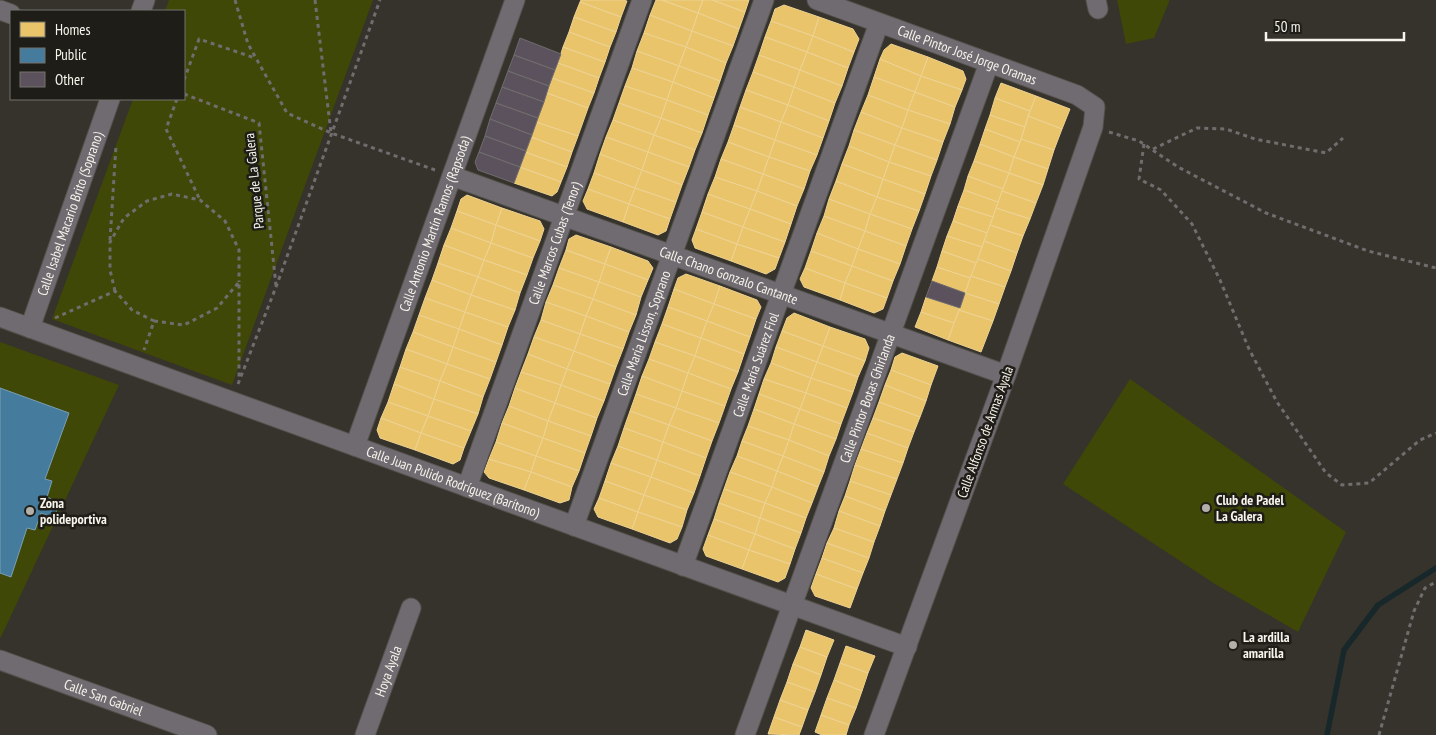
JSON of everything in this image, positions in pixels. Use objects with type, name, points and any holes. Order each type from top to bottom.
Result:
[{"type":"street","name":"Calle Antonio Martín Ramos (Rapsoda)","points":[[355,446],[515,0]]},
{"type":"street","name":"Calle Marcos Cubas (Tenor)","points":[[467,487],[642,0]]},
{"type":"street","name":"Calle María Lisson, Soprano","points":[[574,526],[764,0]]},
{"type":"street","name":"Calle Pintor José Jorge Oramas","points":[[817,0],[1076,95],[1095,107],[1094,128]]},
{"type":"street","name":"Calle María Suárez Fiol","points":[[683,566],[879,23]]},
{"type":"street","name":"Calle Pintor Botas Ghirlanda","points":[[745,735],[989,63]]},
{"type":"street","name":"Calle Isabel Macario Brito (Soprano)","points":[[30,328],[110,100]]},
{"type":"street","name":"Calle Alfonso de Armas Ayala","points":[[874,735],[1094,128]]},
{"type":"street","name":"Calle Chano Gonzalo Cantante","points":[[452,176],[1006,375]]},
{"type":"street","name":"Calle Juan Pulido Rodríguez (Barítono)","points":[[0,317],[907,647]]},
{"type":"street","name":"Hoya Ayala","points":[[364,735],[411,608]]},
{"type":"street","name":"Calle San Gabriel","points":[[0,660],[206,735]]},
{"type":"path","points":[[236,0],[248,44],[287,112],[332,133],[452,176]]},
{"type":"path","name":"Parque de La Galera","points":[[315,0],[332,133]]},
{"type":"path","name":"Parque de La Galera","points":[[234,402],[239,380],[276,287],[380,0]]},
{"type":"path","points":[[185,77],[199,39],[256,58]]},
{"type":"path","name":"Parque de La Galera","points":[[185,94],[259,123],[276,287]]},
{"type":"path","name":"Parque de La Galera","points":[[177,100],[166,129],[200,200],[225,221],[239,250],[239,380]]},
{"type":"path","points":[[1094,128],[1139,141],[1178,167],[1266,213],[1368,251],[1436,268]]},
{"type":"path","points":[[1152,150],[1197,128],[1226,130],[1255,139],[1326,153],[1342,138]]},
{"type":"path","points":[[1144,144],[1139,179],[1161,190],[1192,224],[1220,280],[1249,349],[1273,395],[1326,473],[1342,485],[1369,483],[1420,440],[1436,434]]},
{"type":"path","points":[[116,146],[110,270],[115,291],[132,310],[154,321],[184,325],[217,308],[239,282]]},
{"type":"path","name":"Parque de La Galera","points":[[110,242],[124,218],[148,201],[172,194],[200,200]]},
{"type":"path","points":[[52,319],[115,291]]},
{"type":"path","points":[[144,352],[154,321]]},
{"type":"path","points":[[1379,735],[1414,612],[1425,588],[1436,582]]},
{"type":"green space","points":[[169,0],[373,0],[232,385],[52,319],[133,100],[185,100],[185,10],[165,10]]},
{"type":"green space","points":[[1117,0],[1169,0],[1154,38],[1126,44]]},
{"type":"green space","name":"Zona polideportiva","points":[[0,342],[119,385],[1,637],[0,637]]},
{"type":"green space","name":"Club de Padel La Galera","points":[[1130,379],[1346,532],[1298,632],[1215,584],[1063,484]]},
{"type":"building: Homes","points":[[581,0],[627,1],[621,17],[580,2]]},
{"type":"building: Homes","points":[[656,0],[662,0],[698,13],[692,31],[650,15]]},
{"type":"building: Homes","points":[[662,0],[703,0],[698,13]]},
{"type":"building: Homes","points":[[703,0],[712,0],[745,12],[739,29],[698,13]]},
{"type":"building: Homes","points":[[712,0],[749,0],[745,12]]},
{"type":"building: Homes","points":[[580,2],[621,17],[616,32],[574,17]]},
{"type":"building: Homes","points":[[784,5],[819,17],[813,36],[771,21],[775,9]]},
{"type":"building: Homes","points":[[698,13],[739,29],[733,46],[692,31]]},
{"type":"building: Homes","points":[[650,15],[692,31],[686,47],[644,33]]},
{"type":"building: Homes","points":[[574,17],[616,32],[610,47],[569,32]]},
{"type":"building: Homes","points":[[819,17],[853,29],[859,39],[854,52],[813,36]]},
{"type":"building: Homes","points":[[771,21],[813,36],[807,52],[765,37]]},
{"type":"building: Homes","points":[[692,31],[733,46],[726,63],[686,47]]},
{"type":"building: Homes","points":[[569,32],[610,47],[605,62],[563,47]]},
{"type":"building: Homes","points":[[644,33],[686,47],[679,66],[637,51]]},
{"type":"building: Homes","points":[[813,36],[854,52],[848,68],[807,52]]},
{"type":"building: Homes","points":[[765,37],[807,52],[800,70],[759,55]]},
{"type":"building: Homes","points":[[891,44],[928,57],[921,76],[880,59],[884,50]]},
{"type":"building: Homes","points":[[563,47],[605,62],[599,78],[558,63]]},
{"type":"building: Homes","points":[[686,47],[726,63],[720,81],[679,66]]},
{"type":"building: Homes","points":[[637,51],[679,66],[673,82],[632,68]]},
{"type":"building: Homes","points":[[807,52],[848,68],[842,86],[800,70]]},
{"type":"building: Homes","points":[[759,55],[800,70],[794,87],[753,72]]},
{"type":"building: Homes","points":[[928,57],[963,71],[966,79],[962,90],[921,76]]},
{"type":"building: Homes","points":[[880,59],[921,76],[915,92],[874,77]]},
{"type":"building: Homes","points":[[558,63],[599,78],[594,93],[552,78]]},
{"type":"building: Homes","points":[[679,66],[720,81],[714,98],[673,82]]},
{"type":"building: Homes","points":[[632,68],[673,82],[667,100],[625,86]]},
{"type":"building: Homes","points":[[800,70],[842,86],[835,103],[794,87]]},
{"type":"building: Homes","points":[[753,72],[794,87],[788,105],[746,90]]},
{"type":"building: Homes","points":[[921,76],[962,90],[955,107],[915,92]]},
{"type":"building: Homes","points":[[874,77],[915,92],[908,110],[868,95]]},
{"type":"building: Homes","points":[[552,78],[594,93],[588,108],[547,93]]},
{"type":"building: Homes","points":[[673,82],[714,98],[708,115],[667,100]]},
{"type":"building: Homes","points":[[1001,83],[1036,96],[1030,111],[995,98]]},
{"type":"building: Homes","points":[[625,86],[667,100],[661,118],[619,103]]},
{"type":"building: Homes","points":[[794,87],[835,103],[829,121],[788,105]]},
{"type":"building: Homes","points":[[746,90],[788,105],[781,122],[740,107]]},
{"type":"building: Homes","points":[[915,92],[955,107],[950,124],[908,110]]},
{"type":"building: Homes","points":[[547,93],[588,108],[578,136],[536,122]]},
{"type":"building: Homes","points":[[868,95],[908,110],[902,128],[861,112]]},
{"type":"building: Homes","points":[[1036,96],[1070,109],[1062,129],[1028,116]]},
{"type":"building: Homes","points":[[995,98],[1030,111],[1025,127],[990,115]]},
{"type":"building: Homes","points":[[667,100],[708,115],[702,133],[661,118]]},
{"type":"building: Homes","points":[[619,103],[661,118],[654,135],[613,120]]},
{"type":"building: Homes","points":[[788,105],[829,121],[823,138],[781,122]]},
{"type":"building: Homes","points":[[740,107],[781,122],[775,140],[734,125]]},
{"type":"building: Homes","points":[[908,110],[950,124],[943,142],[902,128]]},
{"type":"building: Homes","points":[[861,112],[902,128],[895,145],[854,130]]},
{"type":"building: Homes","points":[[990,115],[1025,127],[1020,142],[985,129]]},
{"type":"building: Homes","points":[[1028,116],[1062,129],[1054,150],[1021,139]]},
{"type":"building: Homes","points":[[661,118],[702,133],[695,150],[654,135]]},
{"type":"building: Homes","points":[[613,120],[654,135],[648,152],[606,137]]},
{"type":"building: Homes","points":[[536,122],[578,136],[572,152],[531,137]]},
{"type":"building: Homes","points":[[781,122],[823,138],[817,155],[775,140]]},
{"type":"building: Homes","points":[[734,125],[775,140],[769,157],[728,142]]},
{"type":"building: Homes","points":[[902,128],[943,142],[937,160],[895,145]]},
{"type":"building: Homes","points":[[985,129],[1020,142],[1014,157],[980,144]]},
{"type":"building: Homes","points":[[854,130],[895,145],[889,162],[849,146]]},
{"type":"building: Homes","points":[[654,135],[695,150],[689,167],[648,152]]},
{"type":"building: Homes","points":[[531,137],[572,152],[567,167],[525,152]]},
{"type":"building: Homes","points":[[606,137],[648,152],[642,170],[600,154]]},
{"type":"building: Homes","points":[[1021,139],[1054,150],[1048,169],[1014,157]]},
{"type":"building: Homes","points":[[775,140],[817,155],[810,171],[769,157]]},
{"type":"building: Homes","points":[[728,142],[769,157],[763,174],[721,159]]},
{"type":"building: Homes","points":[[980,144],[1014,157],[1009,173],[974,161]]},
{"type":"building: Homes","points":[[895,145],[937,160],[931,176],[889,162]]},
{"type":"building: Homes","points":[[849,146],[889,162],[883,179],[842,164]]},
{"type":"building: Homes","points":[[525,152],[567,167],[561,182],[520,167]]},
{"type":"building: Homes","points":[[648,152],[689,167],[682,185],[642,170]]},
{"type":"building: Homes","points":[[600,154],[642,170],[635,188],[594,173]]},
{"type":"building: Homes","points":[[769,157],[810,171],[804,189],[763,174]]},
{"type":"building: Homes","points":[[1014,157],[1048,169],[1043,185],[1009,173]]},
{"type":"building: Homes","points":[[721,159],[763,174],[757,191],[715,177]]},
{"type":"building: Homes","points":[[974,161],[1009,173],[1003,189],[968,176]]},
{"type":"building: Homes","points":[[889,162],[931,176],[925,194],[883,179]]},
{"type":"building: Homes","points":[[842,164],[883,179],[877,197],[836,181]]},
{"type":"building: Homes","points":[[520,167],[561,182],[557,192],[552,196],[514,183]]},
{"type":"building: Homes","points":[[642,170],[682,185],[676,202],[635,188]]},
{"type":"building: Homes","points":[[594,173],[635,188],[629,204],[588,189]]},
{"type":"building: Homes","points":[[1009,173],[1043,185],[1036,203],[1002,191]]},
{"type":"building: Homes","points":[[763,174],[804,189],[797,206],[757,191]]},
{"type":"building: Homes","points":[[968,176],[1003,189],[998,202],[964,190]]},
{"type":"building: Homes","points":[[715,177],[757,191],[750,209],[708,194]]},
{"type":"building: Homes","points":[[883,179],[925,194],[919,211],[877,197]]},
{"type":"building: Homes","points":[[836,181],[877,197],[870,214],[829,199]]},
{"type":"building: Homes","points":[[635,188],[676,202],[670,219],[629,204]]},
{"type":"building: Homes","points":[[588,189],[629,204],[623,222],[587,209],[583,201]]},
{"type":"building: Homes","points":[[964,190],[998,202],[993,217],[958,206]]},
{"type":"building: Homes","points":[[757,191],[797,206],[791,224],[750,209]]},
{"type":"building: Homes","points":[[1002,191],[1036,203],[1030,219],[996,208]]},
{"type":"building: Homes","points":[[708,194],[750,209],[743,227],[702,212]]},
{"type":"building: Homes","points":[[467,195],[502,208],[496,225],[457,211],[461,199]]},
{"type":"building: Homes","points":[[877,197],[919,211],[912,229],[870,214]]},
{"type":"building: Homes","points":[[829,199],[870,214],[865,231],[824,216]]},
{"type":"building: Homes","points":[[629,204],[670,219],[666,231],[658,235],[623,222]]},
{"type":"building: Homes","points":[[958,206],[993,217],[987,233],[953,221]]},
{"type":"building: Homes","points":[[502,208],[540,221],[544,229],[540,241],[496,225]]},
{"type":"building: Homes","points":[[996,208],[1030,219],[1023,236],[990,225]]},
{"type":"building: Homes","points":[[750,209],[791,224],[785,242],[743,227]]},
{"type":"building: Homes","points":[[457,211],[496,225],[491,243],[451,228]]},
{"type":"building: Homes","points":[[702,212],[743,227],[737,244],[696,229]]},
{"type":"building: Homes","points":[[870,214],[912,229],[906,246],[865,231]]},
{"type":"building: Homes","points":[[824,216],[865,231],[858,249],[817,233]]},
{"type":"building: Homes","points":[[953,221],[987,233],[982,247],[947,236]]},
{"type":"building: Homes","points":[[496,225],[540,241],[533,258],[491,243]]},
{"type":"building: Homes","points":[[990,225],[1023,236],[1017,253],[984,241]]},
{"type":"building: Homes","points":[[743,227],[785,242],[779,258],[737,244]]},
{"type":"building: Homes","points":[[451,228],[491,243],[484,260],[444,245]]},
{"type":"building: Homes","points":[[696,229],[737,244],[731,261],[695,248],[692,240]]},
{"type":"building: Homes","points":[[865,231],[906,246],[900,264],[858,249]]},
{"type":"building: Homes","points":[[817,233],[858,249],[852,266],[811,251]]},
{"type":"building: Homes","points":[[576,235],[611,247],[605,264],[566,250],[569,239]]},
{"type":"building: Homes","points":[[947,236],[982,247],[976,263],[942,251]]},
{"type":"building: Homes","points":[[984,241],[1017,253],[1011,271],[978,259]]},
{"type":"building: Homes","points":[[491,243],[533,258],[527,275],[484,260]]},
{"type":"building: Homes","points":[[737,244],[779,258],[775,269],[766,274],[731,261]]},
{"type":"building: Homes","points":[[444,245],[484,260],[478,277],[438,263]]},
{"type":"building: Homes","points":[[611,247],[648,261],[653,268],[648,280],[605,264]]},
{"type":"building: Homes","points":[[858,249],[900,264],[893,281],[852,266]]},
{"type":"building: Homes","points":[[566,250],[605,264],[599,282],[559,268]]},
{"type":"building: Homes","points":[[811,251],[852,266],[845,283],[805,268]]},
{"type":"building: Homes","points":[[942,251],[976,263],[970,278],[937,267]]},
{"type":"building: Homes","points":[[978,259],[1011,271],[1005,287],[971,276]]},
{"type":"building: Homes","points":[[484,260],[527,275],[520,293],[478,277]]},
{"type":"building: Homes","points":[[438,263],[478,277],[471,295],[432,280]]},
{"type":"building: Homes","points":[[605,264],[648,280],[641,297],[599,282]]},
{"type":"building: Homes","points":[[852,266],[893,281],[887,298],[845,283]]},
{"type":"building: Homes","points":[[937,267],[970,278],[965,293],[932,281]]},
{"type":"building: Homes","points":[[559,268],[599,282],[593,299],[553,285]]},
{"type":"building: Homes","points":[[805,268],[845,283],[840,300],[804,287],[800,279]]},
{"type":"building: Homes","points":[[686,274],[720,286],[714,304],[674,289],[678,278]]},
{"type":"building: Homes","points":[[971,276],[1005,287],[999,304],[965,293]]},
{"type":"building: Homes","points":[[478,277],[520,293],[515,310],[471,295]]},
{"type":"building: Homes","points":[[432,280],[471,295],[465,312],[425,298]]},
{"type":"building: Homes","points":[[599,282],[641,297],[636,315],[593,299]]},
{"type":"building: Homes","points":[[845,283],[887,298],[883,309],[874,313],[840,300]]},
{"type":"building: Homes","points":[[553,285],[593,299],[586,316],[546,302]]},
{"type":"building: Homes","points":[[720,286],[757,300],[761,307],[756,319],[714,304]]},
{"type":"building: Homes","points":[[674,289],[714,304],[707,321],[668,307]]},
{"type":"building: Homes","points":[[965,293],[999,304],[993,321],[959,310]]},
{"type":"building: Homes","points":[[471,295],[515,310],[508,327],[465,312]]},
{"type":"building: Homes","points":[[926,297],[960,308],[954,323],[921,312]]},
{"type":"building: Homes","points":[[425,298],[465,312],[459,329],[419,315]]},
{"type":"building: Homes","points":[[593,299],[636,315],[629,332],[586,316]]},
{"type":"building: Homes","points":[[546,302],[586,316],[580,334],[541,320]]},
{"type":"building: Homes","points":[[714,304],[756,319],[750,337],[707,321]]},
{"type":"building: Homes","points":[[668,307],[707,321],[701,338],[662,324]]},
{"type":"building: Homes","points":[[959,310],[993,321],[981,352],[948,340]]},
{"type":"building: Homes","points":[[465,312],[508,327],[502,345],[459,329]]},
{"type":"building: Homes","points":[[921,312],[954,323],[948,340],[915,327]]},
{"type":"building: Homes","points":[[794,313],[830,327],[823,346],[782,331],[787,318]]},
{"type":"building: Homes","points":[[419,315],[459,329],[453,347],[413,332]]},
{"type":"building: Homes","points":[[586,316],[629,332],[623,349],[580,334]]},
{"type":"building: Homes","points":[[541,320],[580,334],[574,351],[534,337]]},
{"type":"building: Homes","points":[[707,321],[750,337],[744,354],[701,338]]},
{"type":"building: Homes","points":[[662,324],[701,338],[695,356],[655,342]]},
{"type":"building: Homes","points":[[830,327],[865,339],[869,348],[865,361],[823,346]]},
{"type":"building: Homes","points":[[459,329],[502,345],[496,362],[453,347]]},
{"type":"building: Homes","points":[[782,331],[823,346],[817,362],[776,347]]},
{"type":"building: Homes","points":[[413,332],[453,347],[447,364],[406,349]]},
{"type":"building: Homes","points":[[580,334],[623,349],[616,367],[574,351]]},
{"type":"building: Homes","points":[[534,337],[574,351],[567,369],[528,354]]},
{"type":"building: Homes","points":[[701,338],[744,354],[738,372],[695,356]]},
{"type":"building: Homes","points":[[655,342],[695,356],[688,373],[649,359]]},
{"type":"building: Homes","points":[[823,346],[865,361],[858,377],[817,362]]},
{"type":"building: Homes","points":[[453,347],[496,362],[490,379],[447,364]]},
{"type":"building: Homes","points":[[776,347],[817,362],[811,378],[771,363]]},
{"type":"building: Homes","points":[[406,349],[447,364],[440,381],[400,367]]},
{"type":"building: Homes","points":[[574,351],[616,367],[610,384],[567,369]]},
{"type":"building: Homes","points":[[902,353],[938,366],[931,385],[891,370],[895,357]]},
{"type":"building: Homes","points":[[528,354],[567,369],[561,385],[521,372]]},
{"type":"building: Homes","points":[[695,356],[738,372],[731,389],[688,373]]},
{"type":"building: Homes","points":[[649,359],[688,373],[682,391],[642,376]]},
{"type":"building: Homes","points":[[817,362],[858,377],[853,392],[811,378]]},
{"type":"building: Homes","points":[[771,363],[811,378],[806,393],[764,379]]},
{"type":"building: Homes","points":[[447,364],[490,379],[483,397],[440,381]]},
{"type":"building: Homes","points":[[400,367],[440,381],[434,399],[394,384]]},
{"type":"building: Homes","points":[[567,369],[610,384],[604,401],[561,385]]},
{"type":"building: Homes","points":[[891,370],[931,385],[926,401],[885,385]]},
{"type":"building: Homes","points":[[521,372],[561,385],[555,403],[515,388]]},
{"type":"building: Homes","points":[[688,373],[731,389],[725,406],[682,391]]},
{"type":"building: Homes","points":[[642,376],[682,391],[676,408],[636,394]]},
{"type":"building: Homes","points":[[811,378],[853,392],[847,408],[806,393]]},
{"type":"building: Homes","points":[[764,379],[806,393],[800,409],[759,394]]},
{"type":"building: Homes","points":[[440,381],[483,397],[478,414],[434,399]]},
{"type":"building: Homes","points":[[394,384],[434,399],[428,416],[388,402]]},
{"type":"building: Homes","points":[[561,385],[604,401],[597,418],[555,403]]},
{"type":"building: Homes","points":[[885,385],[926,401],[920,417],[879,402]]},
{"type":"building: Homes","points":[[515,388],[555,403],[548,421],[509,406]]},
{"type":"building: Homes","points":[[682,391],[725,406],[719,423],[676,408]]},
{"type":"building: Homes","points":[[806,393],[847,408],[841,424],[800,409]]},
{"type":"building: Homes","points":[[636,394],[676,408],[669,425],[630,411]]},
{"type":"building: Homes","points":[[759,394],[800,409],[794,424],[754,409]]},
{"type":"building: Homes","points":[[434,399],[478,414],[471,431],[428,416]]},
{"type":"building: Homes","points":[[388,402],[428,416],[421,433],[381,418]]},
{"type":"building: Homes","points":[[879,402],[920,417],[914,432],[873,418]]},
{"type":"building: Homes","points":[[555,403],[597,418],[591,436],[548,421]]},
{"type":"building: Homes","points":[[509,406],[548,421],[543,438],[502,423]]},
{"type":"building: Homes","points":[[676,408],[719,423],[712,441],[669,425]]},
{"type":"building: Homes","points":[[754,409],[794,424],[789,440],[748,426]]},
{"type":"building: Homes","points":[[800,409],[841,424],[836,439],[794,424]]},
{"type":"building: Homes","points":[[630,411],[669,425],[663,442],[624,428]]},
{"type":"building: Homes","points":[[428,416],[471,431],[464,448],[421,433]]},
{"type":"building: Homes","points":[[381,418],[421,433],[415,450],[380,438],[377,430]]},
{"type":"building: Homes","points":[[873,418],[914,432],[908,448],[867,433]]},
{"type":"building: Homes","points":[[548,421],[591,436],[585,453],[543,438]]},
{"type":"building: Homes","points":[[502,423],[543,438],[536,456],[496,442]]},
{"type":"building: Homes","points":[[794,424],[836,439],[829,456],[789,440]]},
{"type":"building: Homes","points":[[669,425],[712,441],[706,458],[663,442]]},
{"type":"building: Homes","points":[[748,426],[789,440],[783,456],[742,441]]},
{"type":"building: Homes","points":[[624,428],[663,442],[657,460],[618,446]]},
{"type":"building: Homes","points":[[421,433],[464,448],[460,460],[453,464],[415,450]]},
{"type":"building: Homes","points":[[867,433],[908,448],[903,463],[861,449]]},
{"type":"building: Homes","points":[[543,438],[585,453],[579,471],[536,456]]},
{"type":"building: Homes","points":[[789,440],[829,456],[824,472],[783,456]]},
{"type":"building: Homes","points":[[742,441],[783,456],[777,471],[737,456]]},
{"type":"building: Homes","points":[[496,442],[536,456],[531,472],[489,459]]},
{"type":"building: Homes","points":[[663,442],[706,458],[700,476],[657,460]]},
{"type":"building: Homes","points":[[618,446],[657,460],[651,477],[611,463]]},
{"type":"building: Homes","points":[[861,449],[903,463],[897,479],[855,465]]},
{"type":"building: Homes","points":[[536,456],[579,471],[572,487],[531,472]]},
{"type":"building: Homes","points":[[737,456],[777,471],[772,487],[730,472]]},
{"type":"building: Homes","points":[[783,456],[824,472],[818,487],[777,471]]},
{"type":"building: Homes","points":[[489,459],[531,472],[524,490],[489,478],[484,472]]},
{"type":"building: Homes","points":[[657,460],[700,476],[694,493],[651,477]]},
{"type":"building: Homes","points":[[611,463],[651,477],[644,495],[605,481]]},
{"type":"building: Homes","points":[[855,465],[897,479],[891,495],[850,481]]},
{"type":"building: Homes","points":[[777,471],[818,487],[812,503],[772,487]]},
{"type":"building: Homes","points":[[531,472],[572,487],[569,500],[560,503],[524,490]]},
{"type":"building: Homes","points":[[730,472],[772,487],[765,503],[724,489]]},
{"type":"building: Homes","points":[[651,477],[694,493],[687,510],[644,495]]},
{"type":"building: Homes","points":[[605,481],[644,495],[638,512],[599,498]]},
{"type":"building: Homes","points":[[850,481],[891,495],[885,511],[845,496]]},
{"type":"building: Homes","points":[[772,487],[812,503],[806,518],[765,503]]},
{"type":"building: Homes","points":[[724,489],[765,503],[760,518],[719,503]]},
{"type":"building: Homes","points":[[644,495],[687,510],[682,527],[638,512]]},
{"type":"building: Homes","points":[[845,496],[885,511],[880,526],[839,511]]},
{"type":"building: Homes","points":[[599,498],[638,512],[632,529],[598,517],[594,509]]},
{"type":"building: Homes","points":[[719,503],[760,518],[755,534],[714,519]]},
{"type":"building: Homes","points":[[765,503],[806,518],[801,533],[760,518]]},
{"type":"building: Homes","points":[[839,511],[880,526],[874,542],[834,528]]},
{"type":"building: Homes","points":[[638,512],[682,527],[677,539],[670,543],[632,529]]},
{"type":"building: Homes","points":[[760,518],[801,533],[795,549],[755,534]]},
{"type":"building: Homes","points":[[714,519],[755,534],[749,550],[708,535]]},
{"type":"building: Homes","points":[[834,528],[874,542],[869,558],[827,543]]},
{"type":"building: Homes","points":[[755,534],[795,549],[790,564],[749,550]]},
{"type":"building: Homes","points":[[708,535],[749,550],[742,569],[706,556],[703,549]]},
{"type":"building: Homes","points":[[827,543],[869,558],[863,573],[822,558]]},
{"type":"building: Homes","points":[[749,550],[790,564],[785,578],[778,582],[742,569]]},
{"type":"building: Homes","points":[[822,558],[863,573],[857,589],[816,574]]},
{"type":"building: Homes","points":[[816,574],[857,589],[850,608],[815,596],[811,588]]},
{"type":"building: Homes","points":[[806,630],[834,640],[827,657],[800,647]]},
{"type":"building: Homes","points":[[846,646],[875,656],[868,673],[840,663]]},
{"type":"building: Homes","points":[[800,647],[827,657],[821,675],[793,664]]},
{"type":"building: Homes","points":[[840,663],[868,673],[862,691],[834,680]]},
{"type":"building: Homes","points":[[793,664],[821,675],[815,692],[787,682]]},
{"type":"building: Homes","points":[[834,680],[862,691],[856,708],[827,698]]},
{"type":"building: Homes","points":[[787,682],[815,692],[808,710],[780,700]]},
{"type":"building: Homes","points":[[827,698],[856,708],[849,725],[821,715]]},
{"type":"building: Homes","points":[[780,700],[808,710],[802,727],[774,717]]},
{"type":"building: Homes","points":[[821,715],[849,725],[846,735],[822,735],[815,732]]},
{"type":"building: Homes","points":[[774,717],[802,727],[799,735],[768,734]]},
{"type":"building: Public","points":[[0,388],[69,413],[45,479],[52,481],[47,497],[51,499],[49,507],[57,510],[54,518],[41,513],[35,530],[27,528],[11,577],[0,573]]},
{"type":"building: Other","points":[[520,38],[561,54],[555,70],[514,55]]},
{"type":"building: Other","points":[[514,55],[555,70],[549,86],[508,71]]},
{"type":"building: Other","points":[[508,71],[549,86],[544,102],[502,87]]},
{"type":"building: Other","points":[[502,87],[544,102],[538,118],[496,103]]},
{"type":"building: Other","points":[[496,103],[538,118],[532,135],[490,119]]},
{"type":"building: Other","points":[[490,119],[532,135],[526,151],[485,136]]},
{"type":"building: Other","points":[[485,136],[526,151],[520,167],[479,152]]},
{"type":"building: Other","points":[[479,152],[520,167],[514,183],[478,170],[475,162]]},
{"type":"building: Other","points":[[932,281],[965,293],[960,308],[926,297]]},
{"type":"waterway","points":[[1327,735],[1344,650],[1378,605],[1436,568]]},
{"type":"place","name":"Club de Padel La Galera","points":[[1206,508]]},
{"type":"place","name":"Zona polideportiva","points":[[30,511]]},
{"type":"place","name":"La ardilla amarilla","points":[[1233,645]]}]
